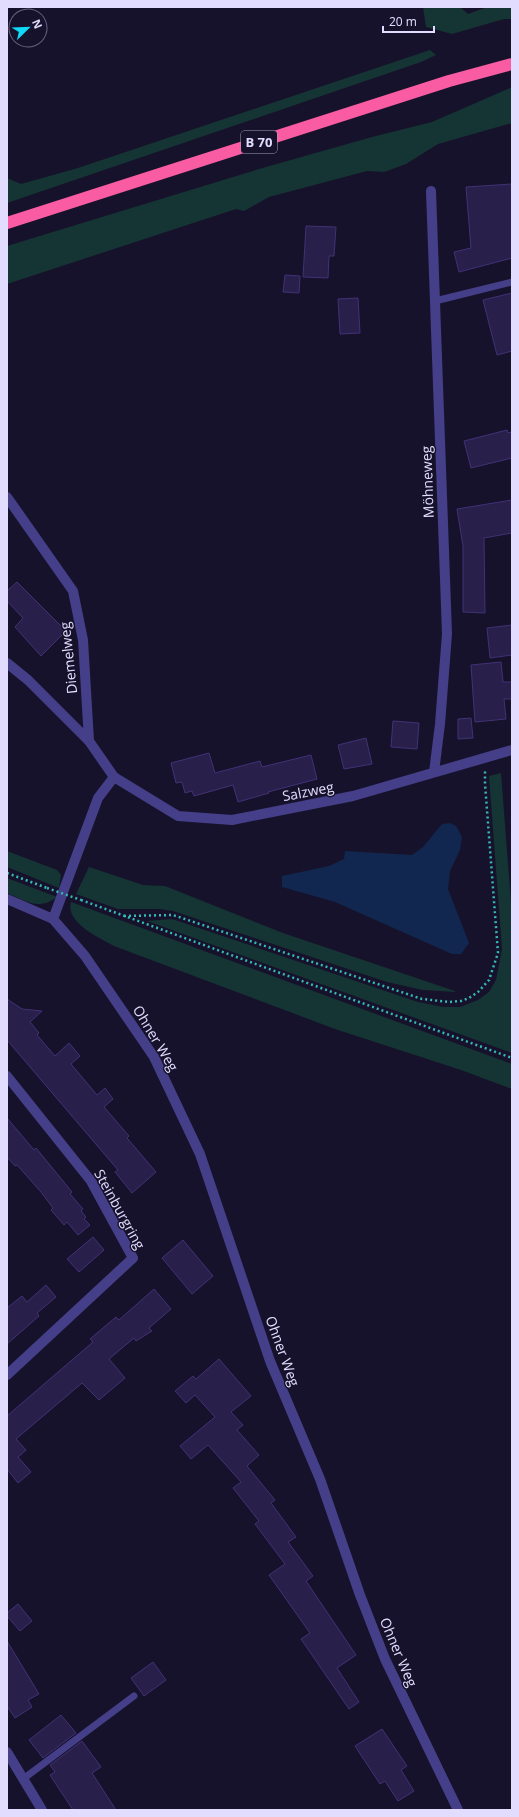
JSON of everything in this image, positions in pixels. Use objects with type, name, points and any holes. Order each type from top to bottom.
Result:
[{"type":"highway","name":"B 70","points":[[7,223],[449,82],[512,64]]},
{"type":"street","name":"Möhneweg","points":[[431,191],[447,634],[440,724],[434,772]]},
{"type":"street","name":"Diemelweg","points":[[7,497],[73,591],[84,640],[88,741]]},
{"type":"street","points":[[7,663],[28,680],[88,741],[114,777],[98,798],[53,919],[7,899]]},
{"type":"street","name":"Salzweg","points":[[114,777],[178,816],[232,820],[353,796],[512,750]]},
{"type":"street","name":"Ohner Weg","points":[[53,919],[85,956],[154,1057],[200,1154],[270,1361],[320,1479],[360,1595],[385,1659],[458,1810]]},
{"type":"street","name":"Steinburgring","points":[[7,1076],[91,1181],[133,1258],[7,1375]]},
{"type":"street","points":[[7,1752],[42,1810]]},
{"type":"lane","points":[[435,302],[512,282]]},
{"type":"lane","points":[[23,1779],[134,1696]]},
{"type":"path","points":[[124,916],[173,915],[422,999],[437,1002],[461,1001],[478,992],[489,980],[498,953],[485,784],[486,757]]},
{"type":"path","points":[[7,873],[512,1058]]},
{"type":"green space","points":[[423,7],[460,7],[468,14],[487,7],[512,7],[512,19],[504,19],[452,34],[426,27]]},
{"type":"green space","points":[[430,50],[436,55],[421,62],[7,203],[7,178],[21,184],[78,168]]},
{"type":"green space","points":[[512,87],[512,123],[438,144],[406,164],[384,172],[367,171],[269,197],[244,211],[236,209],[7,284],[7,246],[259,169],[372,137],[432,122]]},
{"type":"green space","points":[[501,773],[512,916],[512,1053],[147,921],[172,919],[418,1002],[443,1007],[460,1007],[478,1000],[489,992],[496,980],[502,949],[489,776]]},
{"type":"green space","points":[[7,851],[57,870],[61,875],[59,888],[7,867]]},
{"type":"green space","points":[[89,867],[143,885],[165,886],[283,933],[455,992],[423,990],[387,982],[173,911],[160,909],[118,909],[76,894]]},
{"type":"green space","points":[[7,878],[57,897],[50,901],[38,904],[26,901],[7,893]]},
{"type":"green space","points":[[71,902],[512,1064],[512,1089],[461,1070],[335,1029],[114,946],[85,929],[78,923],[73,917]]},
{"type":"water","points":[[450,823],[456,826],[462,837],[460,850],[450,871],[448,889],[469,943],[461,954],[452,954],[335,902],[282,887],[282,876],[329,866],[344,859],[345,851],[412,855],[423,847],[442,824]]},
{"type":"building","points":[[512,184],[512,258],[459,272],[454,252],[471,248],[466,187]]},
{"type":"building","points":[[306,226],[336,227],[334,256],[329,256],[328,278],[303,277]]},
{"type":"building","points":[[285,275],[300,276],[299,293],[283,292]]},
{"type":"building","points":[[512,293],[512,351],[497,355],[483,300]]},
{"type":"building","points":[[358,298],[360,333],[340,334],[338,299]]},
{"type":"building","points":[[507,430],[508,433],[512,432],[512,458],[471,468],[464,441]]},
{"type":"building","points":[[512,500],[512,533],[484,538],[485,613],[463,612],[463,546],[457,509]]},
{"type":"building","points":[[17,582],[66,631],[41,656],[15,627],[23,618],[7,601],[7,591]]},
{"type":"building","points":[[512,625],[512,655],[490,658],[487,628]]},
{"type":"building","points":[[501,662],[503,682],[512,682],[512,699],[504,699],[506,719],[475,722],[471,665]]},
{"type":"building","points":[[471,718],[473,738],[458,739],[458,719]]},
{"type":"building","points":[[393,721],[419,723],[417,749],[391,747]]},
{"type":"building","points":[[366,738],[372,764],[344,769],[338,745]]},
{"type":"building","points":[[209,753],[215,773],[260,761],[262,767],[311,755],[317,779],[268,792],[269,793],[238,802],[233,785],[194,796],[192,791],[185,793],[182,782],[176,783],[171,763]]},
{"type":"building","points":[[7,999],[22,1009],[42,1011],[30,1022],[39,1033],[37,1035],[55,1056],[69,1043],[80,1056],[71,1064],[97,1095],[105,1088],[113,1099],[104,1107],[129,1136],[127,1138],[156,1172],[132,1193],[115,1172],[118,1170],[7,1040]]},
{"type":"building","points":[[7,1118],[34,1150],[36,1148],[72,1192],[70,1194],[83,1209],[81,1211],[86,1217],[84,1219],[90,1225],[78,1235],[67,1222],[64,1225],[51,1210],[53,1208],[41,1192],[17,1165],[15,1166],[7,1157]]},
{"type":"building","points":[[93,1237],[104,1250],[79,1272],[67,1259]]},
{"type":"building","points":[[183,1240],[213,1276],[192,1294],[162,1258]]},
{"type":"building","points":[[46,1285],[56,1297],[37,1313],[39,1316],[7,1344],[7,1308],[22,1296],[27,1302]]},
{"type":"building","points":[[154,1289],[171,1309],[149,1328],[152,1331],[136,1341],[134,1338],[109,1359],[125,1378],[99,1400],[82,1383],[16,1439],[26,1450],[18,1457],[31,1472],[18,1483],[7,1469],[7,1416],[93,1342],[90,1339],[116,1317],[119,1320]]},
{"type":"building","points":[[219,1359],[251,1396],[231,1412],[243,1425],[237,1430],[259,1455],[247,1466],[275,1500],[271,1503],[296,1537],[288,1542],[313,1576],[306,1581],[356,1655],[337,1668],[359,1702],[349,1709],[301,1639],[310,1633],[269,1575],[285,1564],[255,1524],[259,1521],[233,1488],[241,1482],[208,1445],[191,1459],[180,1446],[215,1417],[195,1395],[186,1403],[175,1391],[193,1376],[196,1379]]},
{"type":"building","points":[[18,1604],[32,1621],[20,1631],[7,1616],[7,1613]]},
{"type":"building","points":[[7,1641],[39,1694],[28,1700],[32,1707],[15,1718],[7,1706]]},
{"type":"building","points":[[153,1662],[166,1680],[144,1696],[131,1678]]},
{"type":"building","points":[[61,1715],[76,1733],[43,1758],[29,1740]]},
{"type":"building","points":[[382,1729],[407,1766],[401,1770],[414,1791],[398,1801],[385,1781],[380,1784],[355,1746]]},
{"type":"building","points":[[82,1741],[101,1767],[92,1773],[116,1810],[73,1810],[50,1775],[55,1772],[50,1765]]}]
